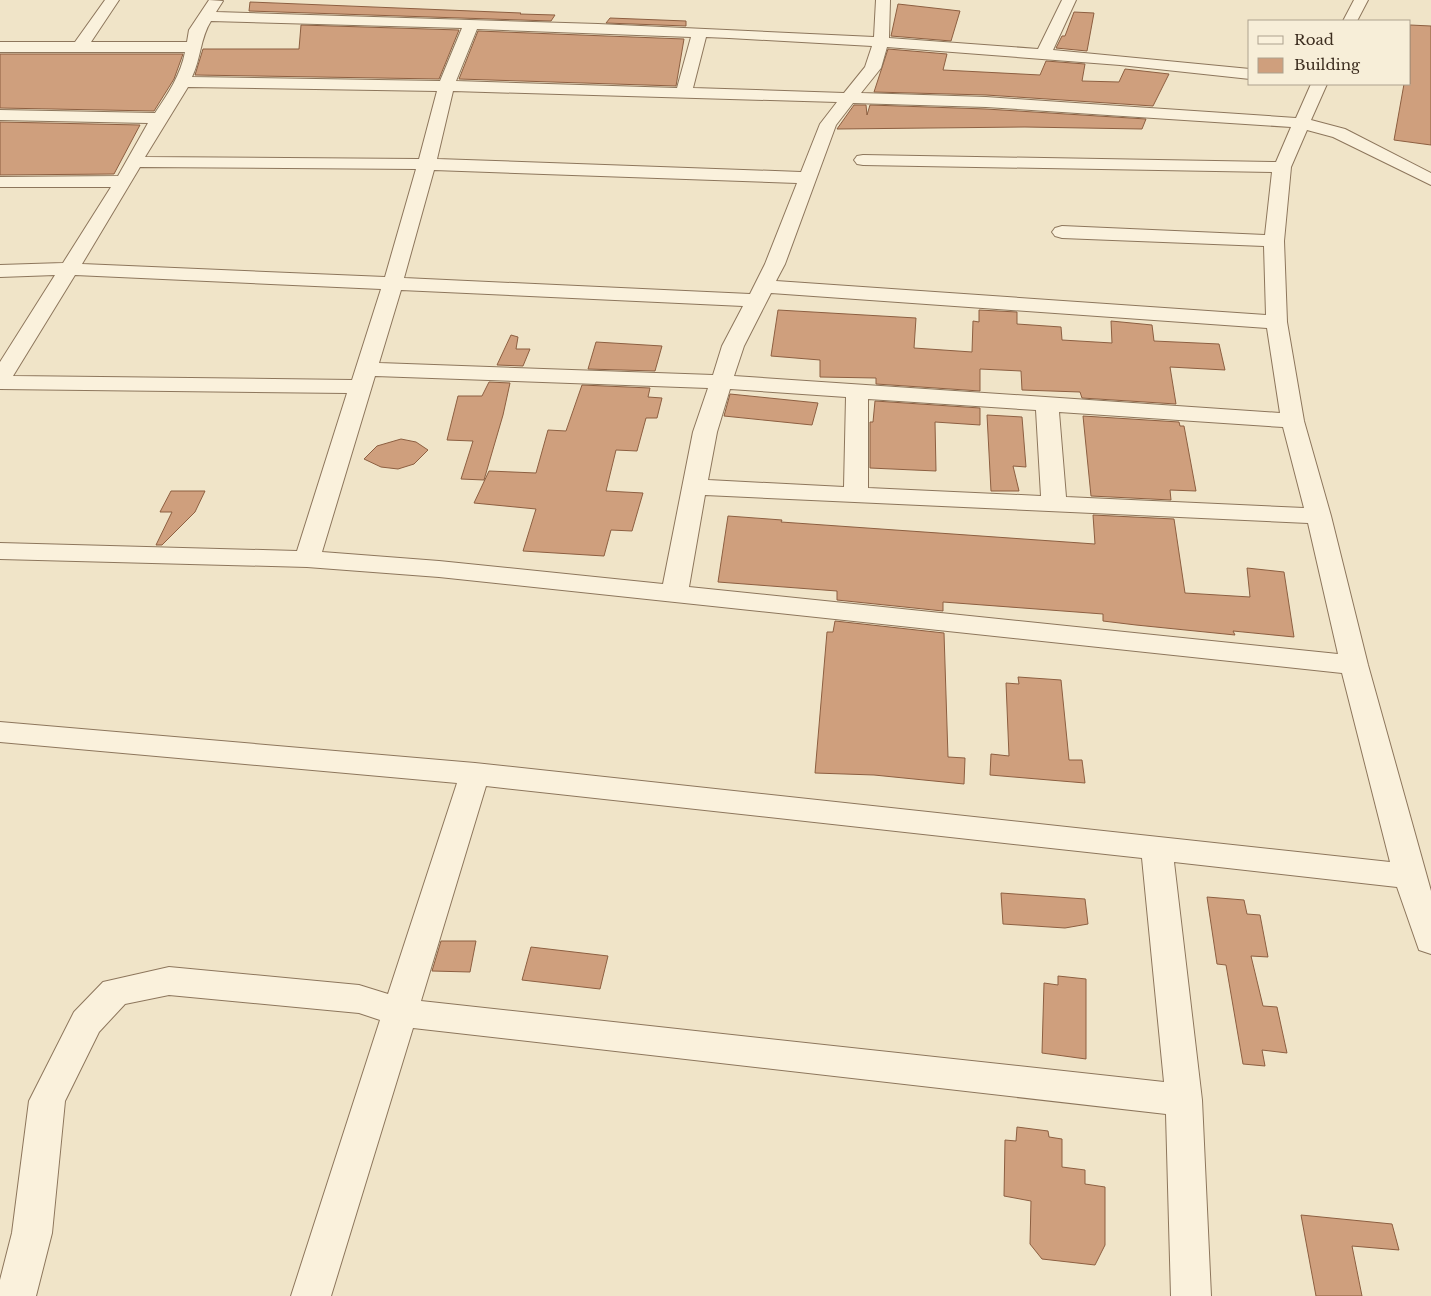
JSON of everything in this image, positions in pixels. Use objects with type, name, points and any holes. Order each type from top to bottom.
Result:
[{"type":"street","points":[[80,47],[112,0]]},
{"type":"street","points":[[0,381],[124,181],[182,82],[191,63],[197,30],[217,0]]},
{"type":"street","points":[[674,595],[705,432],[733,346],[775,264],[828,124],[873,68],[881,43],[883,0]]},
{"type":"street","points":[[1043,54],[1069,0]]},
{"type":"street","points":[[1351,20],[1361,0]]},
{"type":"street","points":[[206,16],[699,34],[881,43],[1136,60],[1248,74]]},
{"type":"street","points":[[307,559],[413,218],[446,86],[471,25]]},
{"type":"street","points":[[684,93],[699,34]]},
{"type":"street","points":[[0,47],[194,47]]},
{"type":"street","points":[[182,82],[446,86],[986,102],[1302,123],[1339,133],[1431,180]]},
{"type":"street","points":[[1319,85],[1282,167],[1274,241],[1277,322],[1294,421],[1319,516],[1354,665],[1410,876],[1431,941]]},
{"type":"street","points":[[0,115],[160,118]]},
{"type":"street","points":[[1388,157],[1431,161]]},
{"type":"street","points":[[862,160],[1282,167]]},
{"type":"street","points":[[134,162],[426,164],[806,178]]},
{"type":"street","points":[[0,182],[124,181]]},
{"type":"street","points":[[1062,232],[1274,241]]},
{"type":"street","points":[[0,271],[70,269],[393,282],[760,293],[1277,322]]},
{"type":"street","points":[[0,381],[363,378],[721,382],[1294,421]]},
{"type":"street","points":[[856,494],[857,391]]},
{"type":"street","points":[[1047,404],[1054,504]]},
{"type":"street","points":[[694,487],[1319,516]]},
{"type":"street","points":[[0,551],[307,559],[440,569],[1354,665]]},
{"type":"street","points":[[0,732],[475,774],[1410,876]]},
{"type":"street","points":[[312,1296],[361,1134],[402,1013],[475,774]]},
{"type":"street","points":[[1157,849],[1184,1100],[1191,1296]]},
{"type":"street","points":[[16,1296],[32,1233],[47,1101],[86,1022],[115,992],[169,981],[359,999],[402,1013],[1184,1100]]},
{"type":"building","points":[[250,2],[555,15],[551,21],[249,11]]},
{"type":"building","points":[[898,4],[960,11],[951,41],[891,36]]},
{"type":"building","points":[[1074,12],[1094,13],[1087,51],[1056,48],[1062,36],[1065,36]]},
{"type":"building","points":[[610,18],[686,21],[686,26],[606,23]]},
{"type":"building","points":[[301,25],[459,30],[439,79],[195,75],[203,49],[299,49]]},
{"type":"building","points":[[1411,25],[1431,26],[1431,145],[1394,140],[1404,85],[1411,85]]},
{"type":"building","points":[[478,31],[684,39],[676,86],[459,79]]},
{"type":"building","points":[[888,49],[947,54],[943,70],[1040,75],[1046,61],[1085,64],[1082,81],[1119,82],[1125,69],[1169,74],[1153,106],[986,95],[874,92]]},
{"type":"building","points":[[0,54],[183,54],[174,79],[154,111],[0,108]]},
{"type":"building","points":[[854,105],[866,105],[867,115],[870,105],[986,109],[1146,119],[1142,129],[1025,127],[837,129]]},
{"type":"building","points":[[0,122],[140,125],[114,174],[0,175]]},
{"type":"building","points":[[778,310],[916,318],[914,348],[972,352],[973,321],[979,322],[979,310],[1017,312],[1017,324],[1061,327],[1062,340],[1112,343],[1111,321],[1152,325],[1154,341],[1219,344],[1225,370],[1170,367],[1176,404],[1082,398],[1080,392],[1022,390],[1021,371],[980,369],[980,391],[876,384],[876,378],[820,377],[820,360],[771,356]]},
{"type":"building","points":[[511,335],[518,337],[516,349],[530,349],[523,366],[497,365]]},
{"type":"building","points":[[596,342],[662,346],[655,371],[588,369]]},
{"type":"building","points":[[489,382],[510,383],[503,415],[484,480],[461,479],[473,441],[447,440],[458,396],[482,396]]},
{"type":"building","points":[[582,385],[650,388],[648,397],[662,398],[657,418],[646,418],[637,451],[616,450],[606,491],[643,493],[632,531],[611,530],[604,556],[523,551],[536,509],[474,503],[489,471],[536,473],[548,430],[566,431]]},
{"type":"building","points":[[730,394],[818,403],[812,425],[724,416]]},
{"type":"building","points":[[875,401],[980,408],[980,425],[935,422],[936,471],[870,468],[870,422],[873,422]]},
{"type":"building","points":[[987,415],[1022,417],[1026,467],[1013,466],[1019,491],[991,491]]},
{"type":"building","points":[[1083,416],[1179,422],[1180,426],[1184,426],[1196,491],[1170,490],[1171,500],[1091,496]]},
{"type":"building","points":[[401,439],[416,442],[428,450],[414,464],[398,469],[381,467],[364,459],[377,446]]},
{"type":"building","points":[[171,491],[205,491],[195,512],[162,545],[156,545],[172,512],[160,512]]},
{"type":"building","points":[[1093,515],[1174,519],[1185,593],[1250,597],[1247,568],[1284,572],[1294,637],[1233,631],[1235,635],[1136,625],[1103,621],[1103,614],[943,602],[943,611],[837,600],[837,591],[718,582],[728,516],[782,520],[781,522],[1095,544]]},
{"type":"building","points":[[835,621],[944,633],[948,757],[965,758],[964,784],[874,775],[815,773],[827,632],[833,632]]},
{"type":"building","points":[[1018,677],[1061,680],[1069,760],[1082,760],[1085,783],[990,775],[991,754],[1009,756],[1006,683],[1019,684]]},
{"type":"building","points":[[1001,893],[1085,899],[1088,924],[1065,928],[1003,924]]},
{"type":"building","points":[[1207,897],[1244,900],[1247,914],[1260,915],[1268,957],[1251,956],[1263,1006],[1277,1007],[1287,1053],[1262,1050],[1265,1066],[1243,1064],[1226,965],[1217,964]]},
{"type":"building","points":[[441,941],[476,941],[470,972],[432,971]]},
{"type":"building","points":[[531,947],[608,956],[600,989],[522,980]]},
{"type":"building","points":[[1058,976],[1086,979],[1086,1059],[1042,1053],[1044,983],[1058,985]]},
{"type":"building","points":[[1017,1127],[1048,1131],[1049,1137],[1062,1139],[1062,1167],[1085,1170],[1085,1184],[1105,1187],[1105,1245],[1095,1265],[1042,1259],[1030,1244],[1031,1201],[1004,1196],[1005,1140],[1016,1141]]},
{"type":"building","points":[[1301,1215],[1392,1224],[1399,1250],[1352,1246],[1362,1296],[1316,1296]]}]
